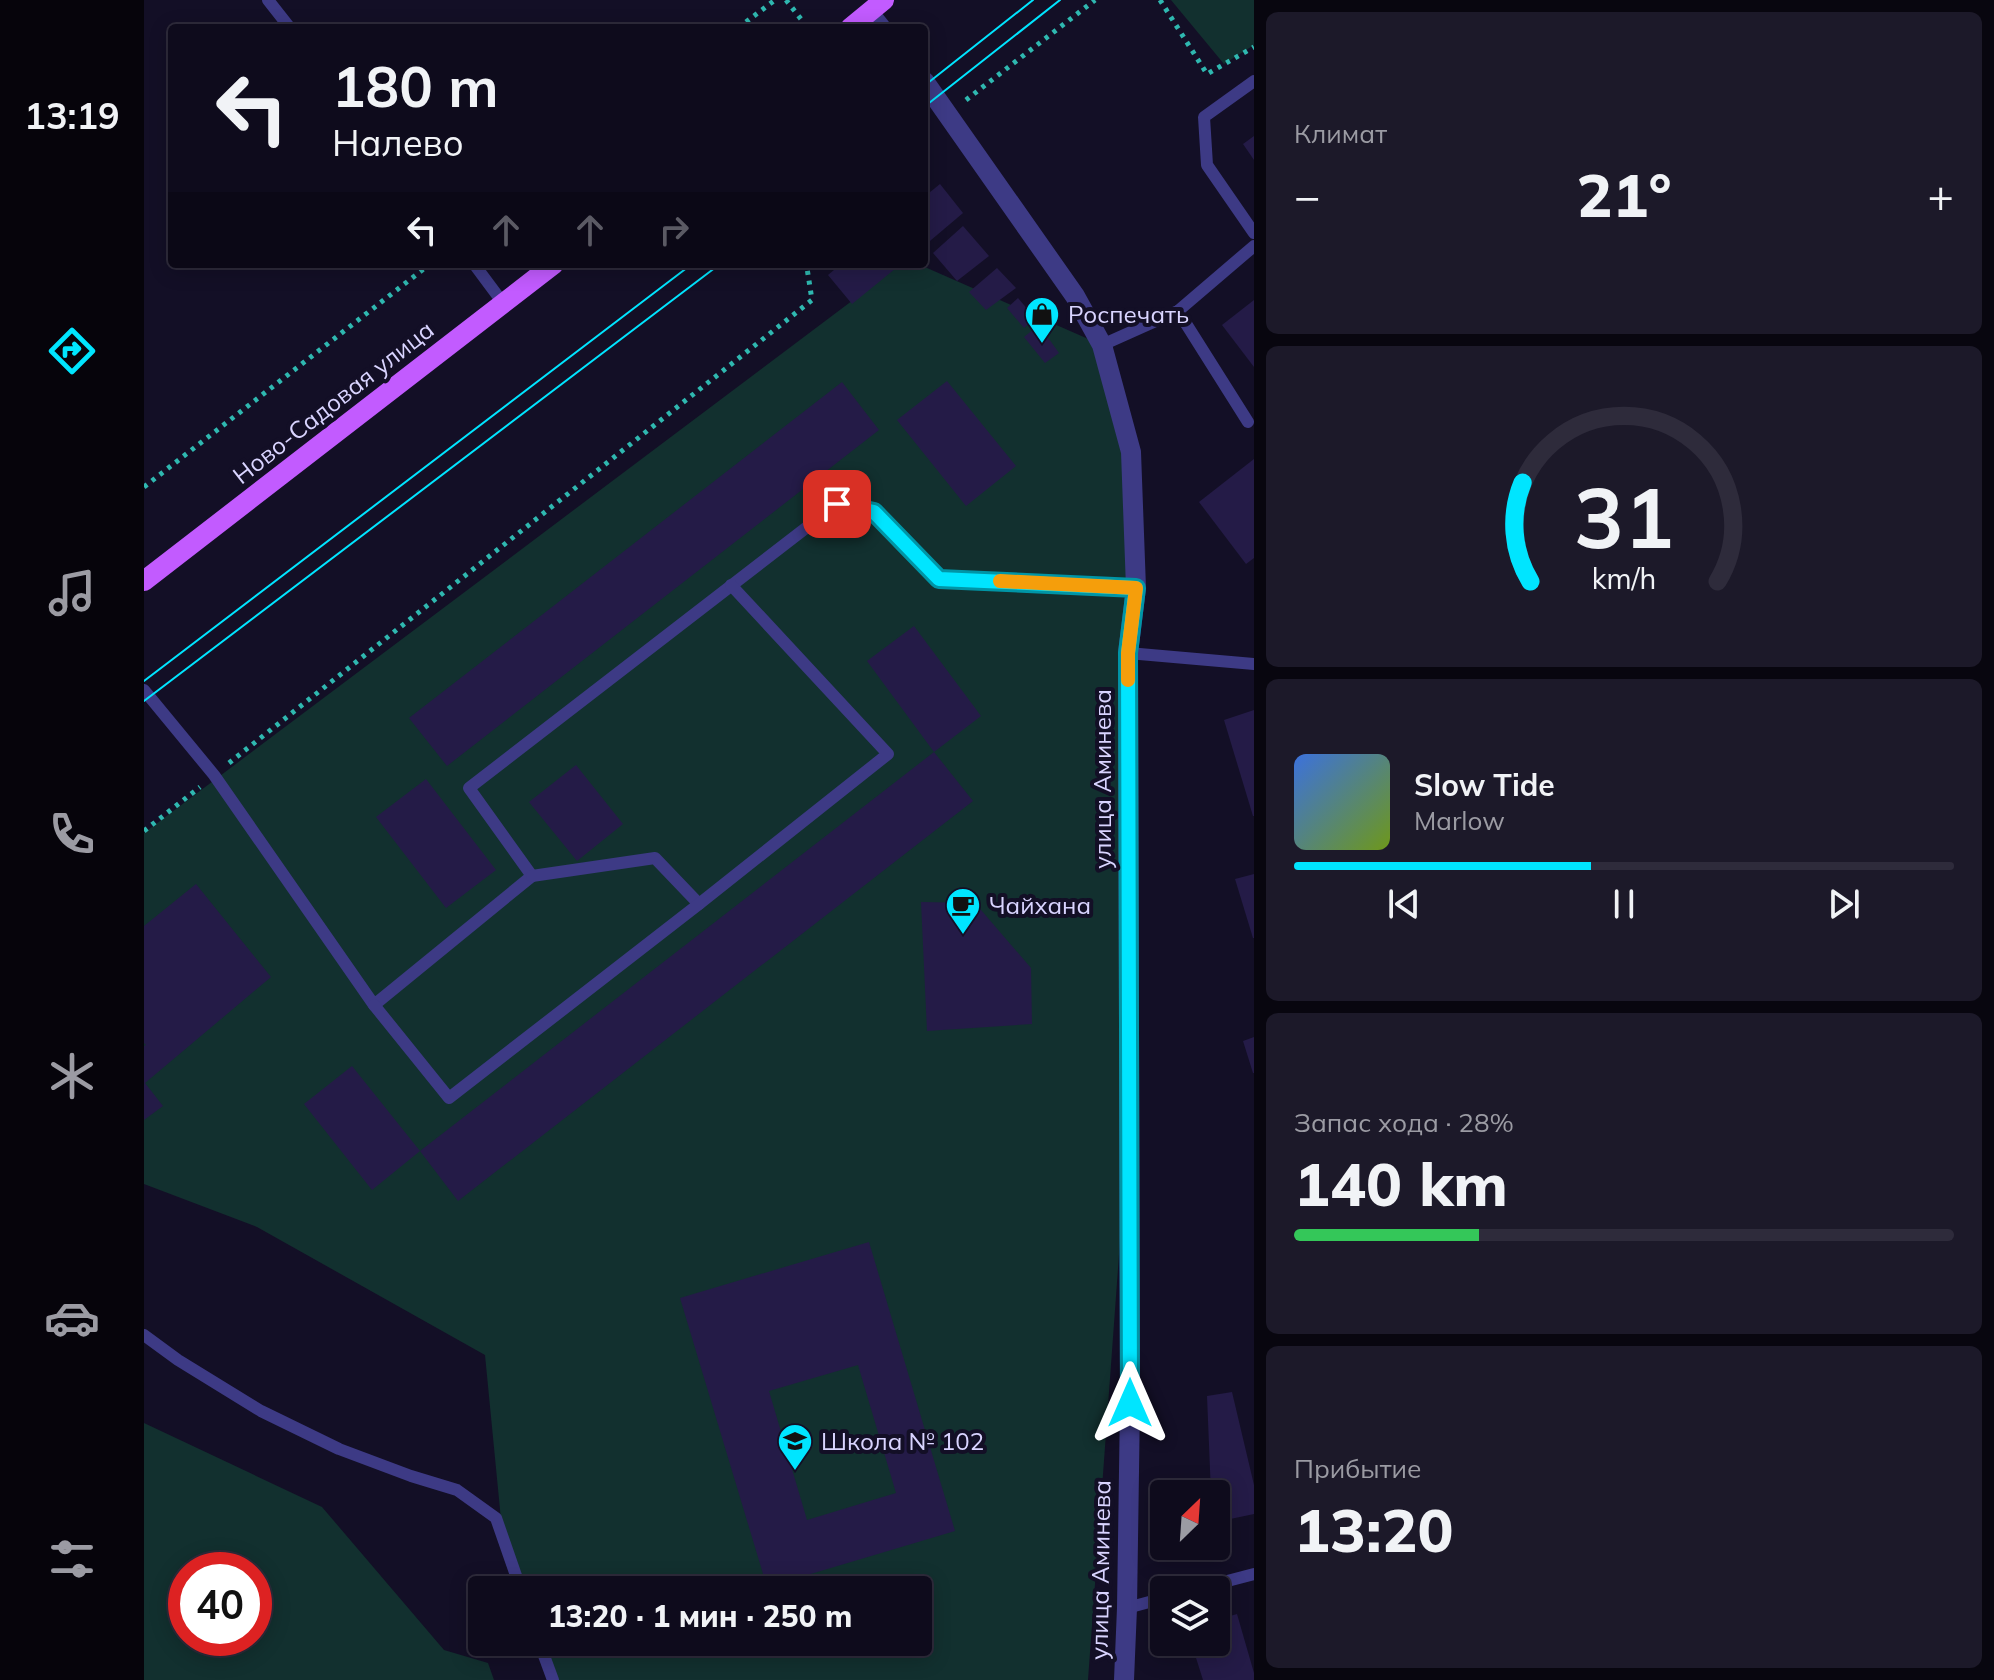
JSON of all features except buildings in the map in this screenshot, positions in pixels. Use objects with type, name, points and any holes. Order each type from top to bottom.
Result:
[{"type":"main road","points":[[858,24],[878,14]]},
{"type":"main road","name":"Ново-Садовая улица","points":[[144,581],[549,268]]},
{"type":"street","name":"улица Аминева","points":[[928,87],[1075,296],[1102,345],[1131,452],[1136,588],[1128,653],[1130,1403],[1124,1680]]},
{"type":"lane","points":[[268,0],[287,24]]},
{"type":"lane","points":[[1254,81],[1204,117],[1207,165],[1254,233]]},
{"type":"lane","points":[[1102,345],[1178,311],[1254,246]]},
{"type":"lane","points":[[477,268],[503,303]]},
{"type":"lane","points":[[1178,311],[1248,422]]},
{"type":"lane","points":[[532,876],[469,788],[837,504],[874,512],[939,579],[1136,588]]},
{"type":"lane","points":[[144,690],[214,775],[374,1005],[449,1098],[888,754],[731,585]]},
{"type":"lane","points":[[1128,653],[1254,664]]},
{"type":"lane","points":[[374,1005],[532,876],[655,858],[699,904]]},
{"type":"lane","points":[[144,1335],[178,1360],[261,1411],[339,1449],[457,1490],[496,1518],[516,1576]]},
{"type":"lane","points":[[1230,1580],[1254,1574]]},
{"type":"lane","points":[[1127,1608],[1150,1602]]},
{"type":"lane","points":[[544,1656],[553,1680]]},
{"type":"path","points":[[743,24],[775,0]]},
{"type":"path","points":[[786,0],[805,24]]},
{"type":"path","points":[[947,115],[1095,0]]},
{"type":"path","points":[[1160,0],[1207,74],[1254,47]]},
{"type":"path","points":[[144,487],[425,268]]},
{"type":"path","points":[[144,831],[812,300],[807,268]]},
{"type":"green space","points":[[1171,0],[1254,0],[1254,45],[1224,64]]},
{"type":"green space","points":[[896,268],[927,268],[1102,345],[1131,452],[1129,1118],[1088,1680],[553,1680],[544,1656],[932,1656],[932,1576],[516,1576],[503,1540],[485,1355],[257,1227],[144,1184],[144,833]]},
{"type":"green space","points":[[144,1423],[322,1507],[444,1650],[488,1663],[494,1680],[144,1680]]},
{"type":"tram line","points":[[928,83],[1033,0]]},
{"type":"tram line","points":[[928,104],[1060,0]]},
{"type":"tram line","points":[[144,681],[687,268]]},
{"type":"tram line","points":[[144,701],[715,268]]},
{"type":"slow traffic","points":[[1000,581],[1136,588],[1128,680]]},
{"type":"place","name":"Роспечать","points":[[1042,345]]},
{"type":"place","name":"Чайхана","points":[[963,936]]},
{"type":"place","name":"Школа № 102","points":[[795,1472]]},
{"type":"route","points":[[837,504],[874,512],[939,579],[1136,588],[1128,653],[1130,1403]]}]
